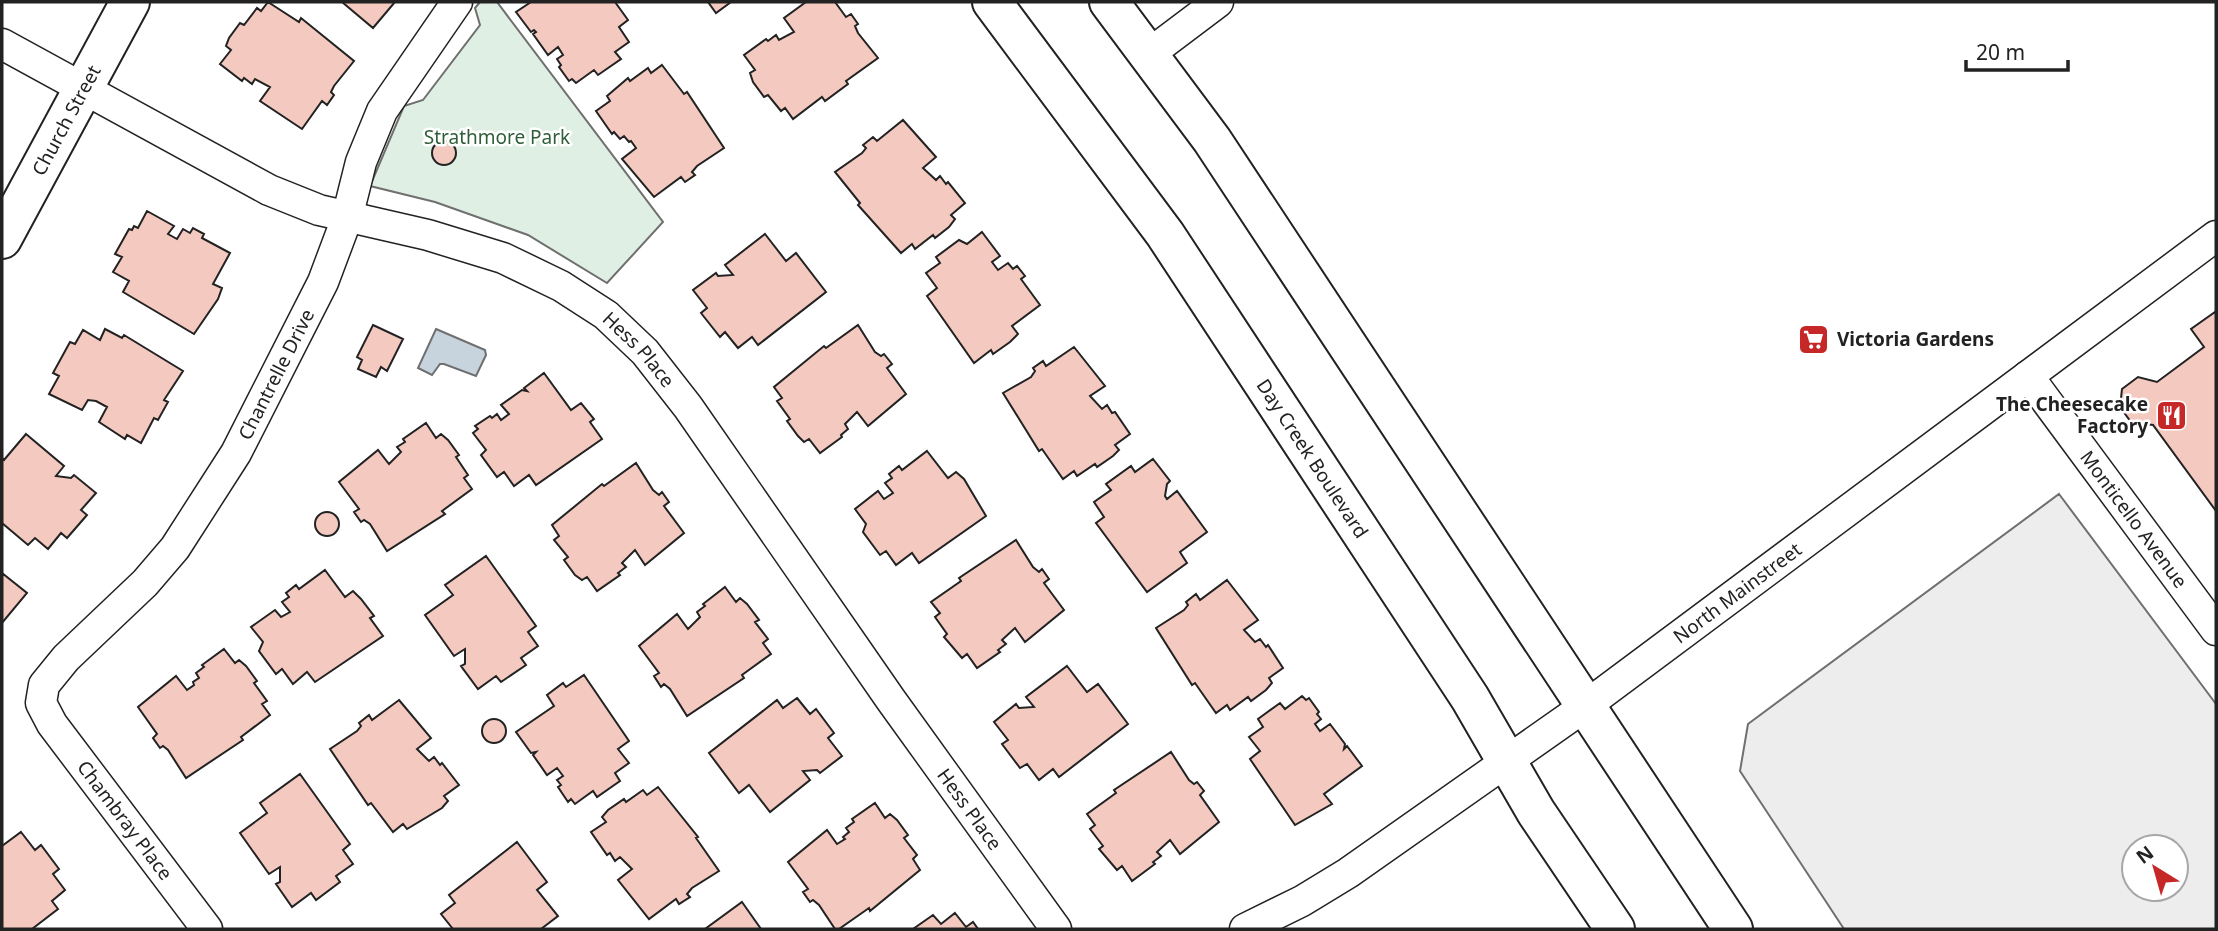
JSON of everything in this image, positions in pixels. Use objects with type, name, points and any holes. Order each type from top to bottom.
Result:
[{"type":"main road","name":"Church Street","points":[[2,239],[130,2]]},
{"type":"main road","name":"Day Creek Boulevard","points":[[992,2],[1165,234],[1470,698],[1536,811],[1615,929]]},
{"type":"main road","points":[[1109,2],[1212,140],[1732,929]]},
{"type":"street","name":"Chantrelle Drive","points":[[43,710],[40,695],[51,675],[145,583],[206,503],[305,321],[347,218],[361,162],[382,111],[457,2]]},
{"type":"street","points":[[1149,54],[1218,2]]},
{"type":"street","name":"Hess Place","points":[[2,44],[270,190],[347,218],[428,235],[503,258],[585,300],[633,339],[688,407],[1056,929]]},
{"type":"street","name":"North Mainstreet","points":[[1245,929],[1302,901],[1348,873],[1584,707],[2216,236]]},
{"type":"street","name":"Monticello Avenue","points":[[2028,376],[2216,630]]},
{"type":"street","name":"Chambray Place","points":[[43,710],[207,929]]},
{"type":"green space","name":"Strathmore Park","points":[[480,2],[497,2],[663,222],[607,283],[528,235],[435,202],[370,186],[404,106],[423,100],[480,25],[475,8]]},
{"type":"shaded area","points":[[436,329],[485,350],[486,355],[476,376],[444,364],[440,364],[432,375],[418,368]]},
{"type":"shaded area","points":[[2059,494],[2216,704],[2216,929],[1844,929],[1740,771],[1748,724]]},
{"type":"building","points":[[268,2],[299,22],[301,18],[354,61],[334,86],[331,92],[334,95],[327,105],[322,101],[302,129],[260,101],[270,87],[255,79],[252,84],[244,78],[242,81],[220,64],[231,50],[226,46],[240,23],[244,25],[257,8],[261,11]]},
{"type":"building","points":[[342,2],[395,2],[373,28]]},
{"type":"building","points":[[531,2],[615,2],[628,20],[619,27],[629,42],[615,52],[621,59],[598,75],[594,70],[576,83],[572,79],[569,81],[559,67],[561,65],[557,59],[563,55],[558,47],[548,55],[533,34],[536,32],[531,32],[516,12]]},
{"type":"building","points":[[708,2],[731,2],[716,13]]},
{"type":"building","points":[[806,2],[835,2],[846,17],[851,14],[858,24],[855,26],[858,33],[878,58],[846,81],[848,84],[825,101],[822,97],[793,119],[785,108],[781,111],[768,95],[764,97],[750,73],[755,70],[744,55],[766,39],[768,41],[776,35],[779,40],[794,32],[784,18]]},
{"type":"building","points":[[662,65],[684,94],[687,92],[724,148],[697,166],[692,172],[695,175],[685,182],[681,177],[654,197],[622,159],[636,148],[624,136],[620,139],[614,132],[612,134],[596,111],[610,101],[607,96],[628,78],[630,81],[648,68],[651,73]]},
{"type":"building","points":[[903,120],[936,157],[923,168],[936,180],[940,176],[946,184],[948,182],[965,203],[951,215],[955,219],[949,227],[935,238],[933,235],[915,249],[912,244],[901,253],[858,205],[860,203],[835,172],[862,153],[866,148],[863,145],[873,137],[877,141]]},
{"type":"building","points":[[444,141],[453,144],[456,153],[453,162],[444,165],[435,162],[432,153],[435,144]]},
{"type":"building","points":[[147,211],[174,226],[168,234],[177,239],[183,229],[190,233],[193,228],[204,234],[202,238],[230,253],[213,284],[222,288],[218,299],[194,334],[123,292],[129,281],[113,272],[122,257],[115,254],[129,229],[132,230],[134,226],[138,228]]},
{"type":"building","points":[[982,232],[1000,256],[992,262],[998,270],[1008,263],[1013,269],[1017,266],[1025,276],[1021,279],[1040,305],[1012,326],[1018,334],[1010,342],[993,354],[991,350],[974,363],[927,296],[937,288],[926,273],[940,263],[936,257],[959,240],[967,244]]},
{"type":"building","points":[[765,234],[786,261],[796,253],[826,292],[758,345],[752,337],[738,348],[725,332],[720,337],[701,313],[707,308],[693,290],[716,273],[718,276],[733,275],[725,265]]},
{"type":"building","name":"The Cheesecake Factory","points":[[2215,312],[2216,511],[2153,425],[2131,422],[2120,407],[2122,389],[2138,377],[2157,382],[2204,347],[2191,329]]},
{"type":"building","points":[[373,325],[403,339],[387,371],[381,367],[376,377],[358,369],[362,360],[357,357]]},
{"type":"building","points":[[858,325],[875,352],[881,356],[884,354],[892,364],[887,368],[906,394],[868,426],[857,412],[845,424],[848,429],[842,437],[820,453],[809,439],[804,442],[787,421],[790,419],[777,401],[782,398],[774,387],[824,346],[826,348]]},
{"type":"building","points":[[105,329],[122,338],[124,335],[183,371],[164,400],[168,402],[158,420],[154,418],[141,443],[127,435],[125,439],[99,422],[107,407],[96,401],[88,400],[82,410],[49,394],[59,376],[53,373],[70,342],[75,344],[83,330],[100,340]]},
{"type":"building","points":[[1074,347],[1105,386],[1090,396],[1102,409],[1107,405],[1112,413],[1115,412],[1130,434],[1115,445],[1119,450],[1113,456],[1097,467],[1095,464],[1077,476],[1074,471],[1063,479],[1042,449],[1039,451],[1003,393],[1031,377],[1035,371],[1033,368],[1043,361],[1046,366]]},
{"type":"building","points":[[544,373],[571,410],[581,403],[594,419],[590,422],[602,439],[536,485],[529,475],[514,486],[504,472],[497,477],[481,455],[486,450],[473,433],[478,429],[475,426],[490,416],[492,418],[497,414],[501,420],[509,414],[501,405],[522,390],[527,391],[524,388]]},
{"type":"building","points":[[426,423],[436,438],[441,434],[459,455],[456,457],[468,475],[464,478],[472,489],[442,511],[445,514],[387,551],[370,524],[364,520],[361,522],[354,512],[359,509],[339,482],[378,450],[389,464],[401,452],[397,447],[405,442],[403,439]]},
{"type":"building","points":[[26,434],[64,466],[56,476],[71,478],[74,475],[96,493],[81,510],[87,515],[67,538],[61,533],[48,549],[35,538],[28,545],[2,523],[2,458],[4,460]]},
{"type":"building","points":[[927,451],[948,478],[956,472],[964,479],[986,516],[919,563],[912,553],[896,565],[886,551],[880,555],[863,532],[866,524],[855,509],[878,491],[884,499],[893,493],[885,483],[892,478],[889,474],[899,466],[902,470]]},
{"type":"building","points":[[1153,459],[1170,481],[1165,496],[1167,499],[1177,491],[1207,532],[1180,552],[1187,563],[1147,592],[1096,523],[1104,517],[1094,502],[1111,490],[1106,484],[1131,466],[1135,472]]},
{"type":"building","points":[[636,463],[653,490],[659,495],[662,492],[669,502],[664,506],[684,533],[645,565],[635,550],[622,563],[626,567],[618,573],[620,575],[597,591],[587,577],[582,580],[575,575],[564,560],[568,557],[554,540],[559,536],[552,525],[602,484],[604,486]]},
{"type":"building","points":[[327,512],[336,515],[339,524],[336,533],[327,536],[318,533],[315,524],[318,515]]},
{"type":"building","points":[[1016,540],[1033,567],[1039,572],[1042,569],[1049,579],[1044,583],[1064,610],[1025,642],[1015,628],[1002,640],[1006,644],[998,650],[1000,652],[977,668],[967,654],[962,658],[944,637],[947,634],[935,617],[940,613],[931,602],[961,581],[959,578]]},
{"type":"building","points":[[486,556],[536,626],[528,632],[538,646],[521,658],[526,665],[501,682],[496,676],[478,689],[461,666],[465,664],[465,649],[454,656],[425,615],[453,595],[445,585]]},
{"type":"building","points":[[325,570],[345,597],[353,591],[361,599],[374,616],[370,618],[383,636],[315,682],[307,672],[293,684],[282,669],[276,674],[259,651],[263,642],[251,627],[275,610],[281,617],[290,612],[282,602],[289,597],[286,593],[296,585],[299,589]]},
{"type":"building","points":[[2,573],[27,593],[2,623]]},
{"type":"building","points":[[1227,580],[1258,620],[1244,630],[1255,642],[1260,639],[1266,647],[1268,645],[1283,668],[1269,678],[1272,683],[1266,690],[1251,701],[1248,697],[1230,710],[1227,705],[1216,713],[1195,683],[1192,685],[1156,628],[1184,610],[1188,605],[1186,602],[1196,594],[1200,600]]},
{"type":"building","points":[[725,587],[736,602],[740,598],[747,604],[759,620],[755,622],[768,639],[763,643],[771,654],[742,675],[744,678],[687,716],[670,689],[664,684],[661,687],[654,676],[659,673],[639,646],[677,614],[688,629],[700,617],[697,612],[705,606],[703,604]]},
{"type":"building","points":[[224,649],[235,663],[239,660],[246,666],[257,681],[254,683],[267,701],[262,704],[270,715],[241,737],[243,740],[186,778],[168,750],[163,746],[160,748],[153,738],[157,734],[138,707],[176,676],[187,690],[199,678],[196,673],[204,667],[202,665]]},
{"type":"building","points":[[1067,666],[1087,692],[1098,684],[1128,724],[1059,777],[1053,769],[1039,780],[1027,764],[1020,768],[1002,744],[1008,740],[994,722],[1016,704],[1019,708],[1034,707],[1026,697]]},
{"type":"building","points":[[584,675],[629,741],[618,749],[629,763],[615,773],[620,781],[597,797],[593,791],[575,804],[571,799],[568,802],[558,787],[561,785],[557,780],[563,776],[557,768],[547,775],[533,755],[536,752],[531,753],[516,732],[554,706],[547,695],[563,683],[566,687]]},
{"type":"building","points":[[1302,696],[1306,700],[1309,698],[1319,712],[1317,714],[1321,719],[1315,724],[1320,731],[1330,724],[1345,744],[1344,749],[1347,746],[1362,766],[1324,794],[1332,804],[1295,825],[1250,759],[1260,751],[1249,737],[1263,727],[1258,719],[1280,703],[1285,709]]},
{"type":"building","points":[[797,698],[810,714],[816,709],[834,733],[828,738],[842,756],[820,773],[817,770],[803,771],[810,780],[770,812],[749,785],[739,793],[709,753],[777,700],[783,708]]},
{"type":"building","points":[[399,700],[431,738],[417,749],[429,761],[434,757],[440,765],[442,763],[459,785],[444,796],[448,801],[442,808],[407,829],[403,824],[393,832],[371,803],[368,805],[330,749],[357,731],[361,726],[359,723],[369,715],[372,720]]},
{"type":"building","points":[[494,719],[503,722],[506,731],[503,740],[494,743],[485,740],[482,731],[485,722]]},
{"type":"building","points":[[1171,752],[1189,780],[1194,784],[1197,782],[1204,791],[1200,795],[1219,822],[1180,854],[1170,840],[1157,852],[1161,856],[1153,862],[1155,864],[1132,881],[1122,866],[1117,870],[1099,849],[1103,846],[1090,829],[1095,825],[1087,814],[1116,793],[1114,790]]},
{"type":"building","points":[[300,774],[350,844],[343,850],[353,864],[336,876],[340,882],[316,900],[311,893],[292,907],[276,884],[280,882],[280,867],[269,874],[240,833],[267,813],[260,803]]},
{"type":"building","points":[[658,787],[698,837],[696,838],[719,871],[692,888],[687,894],[690,897],[679,904],[676,899],[649,919],[618,880],[632,869],[620,857],[615,861],[610,853],[607,855],[591,832],[606,822],[602,817],[608,810],[624,799],[626,802],[643,790],[647,795]]},
{"type":"building","points":[[875,803],[885,818],[890,814],[908,835],[904,838],[917,855],[913,859],[920,870],[870,911],[869,908],[839,929],[835,929],[819,905],[813,900],[810,902],[803,892],[808,889],[788,862],[827,830],[837,844],[845,839],[843,837],[849,832],[846,828],[854,822],[852,819]]},
{"type":"building","points":[[21,832],[35,850],[41,845],[59,869],[53,874],[65,890],[52,901],[58,909],[32,929],[2,929],[2,846]]},
{"type":"building","points":[[517,842],[547,882],[537,890],[558,916],[541,929],[453,929],[441,914],[455,903],[449,895]]},
{"type":"building","points":[[742,902],[761,929],[705,929]]},
{"type":"building","points":[[955,913],[966,927],[973,922],[978,929],[913,929],[933,915],[941,924]]},
{"type":"place","name":"Victoria Gardens","points":[[1814,339]]},
{"type":"place","name":"The Cheesecake Factory","points":[[2171,415]]}]
